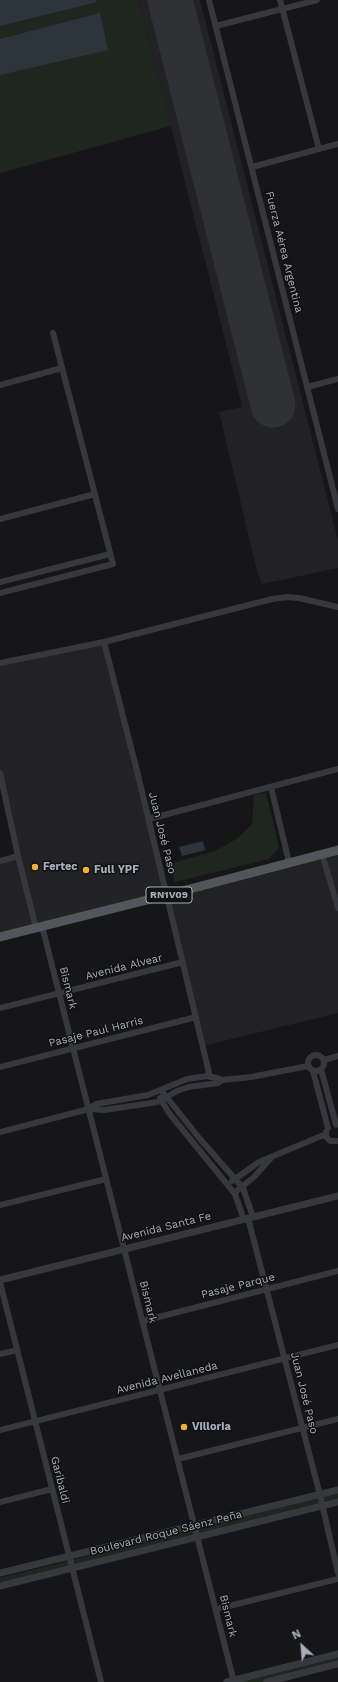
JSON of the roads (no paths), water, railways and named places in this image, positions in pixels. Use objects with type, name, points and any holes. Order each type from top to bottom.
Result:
[{"type":"main road","name":"RN1V09","points":[[0,937],[338,850]]},
{"type":"street","name":"Fuerza Aérea Argentina","points":[[209,0],[338,509]]},
{"type":"street","points":[[280,0],[319,149]]},
{"type":"street","points":[[216,26],[317,0]]},
{"type":"street","points":[[252,167],[338,144]]},
{"type":"street","points":[[0,593],[113,564],[53,333]]},
{"type":"street","points":[[0,385],[62,368]]},
{"type":"street","points":[[308,387],[338,379]]},
{"type":"street","points":[[0,519],[95,494]]},
{"type":"street","points":[[0,582],[110,554]]},
{"type":"street","points":[[0,663],[104,642],[272,599],[287,597],[299,598],[338,607]]},
{"type":"street","name":"Juan José Paso","points":[[104,642],[167,895],[210,1077]]},
{"type":"street","points":[[148,819],[338,769]]},
{"type":"street","name":"Bismark","points":[[0,773],[2,792],[18,856],[59,994],[217,1609],[231,1681]]},
{"type":"street","points":[[271,787],[289,862]]},
{"type":"street","points":[[322,854],[338,908]]},
{"type":"street","points":[[0,861],[18,856]]},
{"type":"street","name":"Avenida Alvear","points":[[0,1008],[183,962]]},
{"type":"street","name":"Pasaje Paul Harris","points":[[0,1067],[196,1017]]},
{"type":"street","points":[[324,1060],[317,1055],[312,1056],[308,1060],[330,1141],[338,1141]]},
{"type":"street","points":[[324,1060],[338,1056]]},
{"type":"street","points":[[228,1184],[250,1167],[337,1126],[321,1070],[324,1065],[324,1060]]},
{"type":"street","points":[[0,1132],[88,1109],[96,1104],[143,1096],[188,1079],[210,1077],[222,1080],[311,1068],[321,1070]]},
{"type":"street","points":[[88,1109],[104,1110],[158,1102],[177,1091],[200,1085],[218,1083],[222,1080]]},
{"type":"street","name":"Juan José Paso","points":[[158,1091],[243,1188],[248,1218],[320,1495],[338,1573]]},
{"type":"street","name":"Juan José Paso","points":[[164,1099],[169,1113],[228,1184],[248,1218]]},
{"type":"street","points":[[234,1193],[243,1188],[271,1158]]},
{"type":"street","points":[[0,1205],[106,1179]]},
{"type":"street","name":"Avenida Santa Fe","points":[[0,1281],[338,1196]]},
{"type":"street","name":"Pasaje Parque","points":[[143,1320],[338,1271]]},
{"type":"street","name":"Garibaldi","points":[[0,1281],[101,1682]]},
{"type":"street","name":"Avenida Avellaneda","points":[[0,1430],[338,1345]]},
{"type":"street","points":[[0,1354],[17,1350]]},
{"type":"street","points":[[178,1459],[338,1419]]},
{"type":"street","points":[[0,1502],[52,1490]]},
{"type":"street","name":"Boulevard Roque Sáenz Peña","points":[[0,1574],[338,1490]]},
{"type":"street","name":"Boulevard Roque Sáenz Peña","points":[[0,1586],[338,1502]]},
{"type":"street","points":[[217,1609],[338,1579]]},
{"type":"street","points":[[231,1681],[338,1654]]},
{"type":"street","points":[[267,1682],[338,1664]]},
{"type":"place","name":"Fertec","points":[[35,867]]},
{"type":"place","name":"Full YPF","points":[[86,870]]},
{"type":"place","name":"Villoria","points":[[184,1427]]}]
